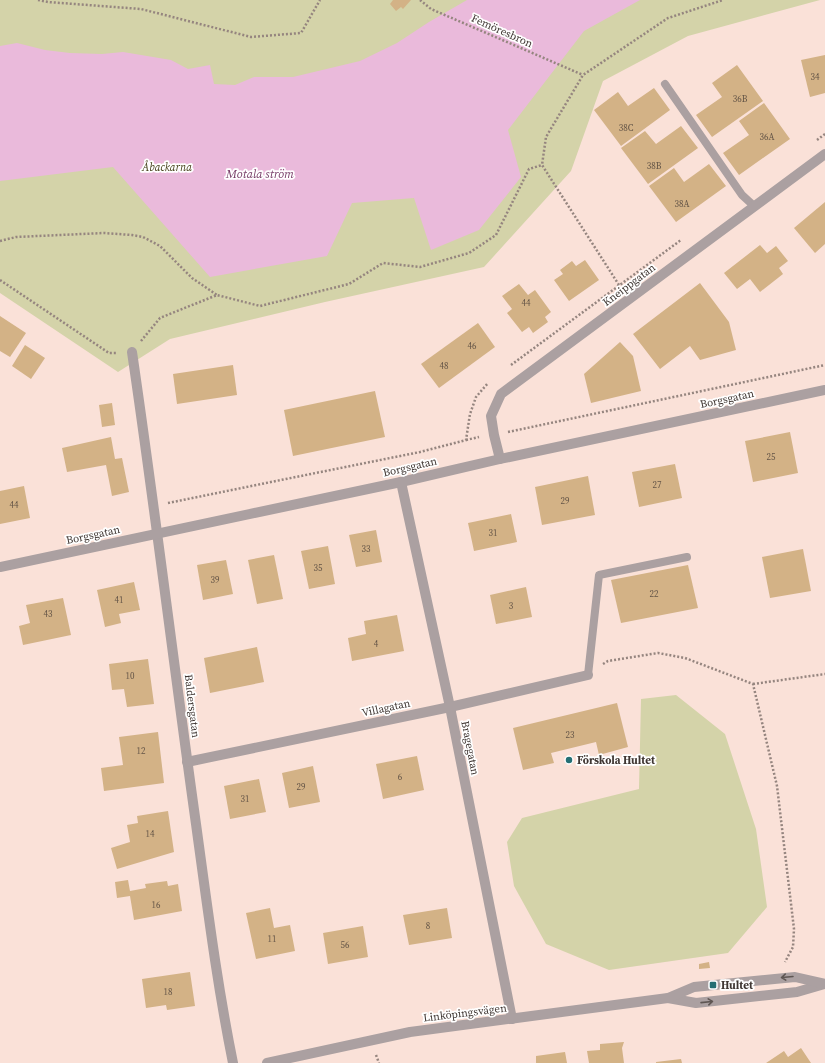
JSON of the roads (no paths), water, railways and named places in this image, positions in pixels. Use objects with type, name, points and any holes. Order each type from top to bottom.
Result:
[{"type":"street","name":"Kneippgatan","points":[[500,459],[491,416],[501,394],[825,154]]},
{"type":"street","name":"Baldersgatan","points":[[132,352],[158,533],[187,762],[222,1004],[233,1063]]},
{"type":"street","name":"Borgsgatan","points":[[0,567],[402,482],[500,459],[825,390]]},
{"type":"street","name":"Bragegatan","points":[[402,482],[450,707],[512,1019]]},
{"type":"street","name":"Villagatan","points":[[187,762],[450,707],[588,675]]},
{"type":"street","name":"Linköpingsvägen","points":[[267,1063],[410,1032],[668,998],[694,988],[795,977],[825,984]]},
{"type":"street","name":"Linköpingsvägen","points":[[668,998],[696,1003],[797,992],[825,984]]},
{"type":"lane","points":[[665,84],[742,195],[754,206]]},
{"type":"lane","points":[[588,675],[599,575],[687,557]]},
{"type":"water","name":"Motala ström","points":[[467,0],[640,0],[584,31],[508,130],[521,177],[479,230],[431,250],[414,198],[352,203],[327,256],[210,277],[113,167],[0,181],[0,46],[17,43],[45,50],[70,53],[102,54],[123,52],[171,60],[188,69],[210,65],[214,84],[235,85],[254,77],[293,77],[360,61],[397,43]]},
{"type":"place","name":"Förskola Hultet","points":[[569,760]]},
{"type":"place","name":"Hultet","points":[[713,985]]},
{"type":"park label","name":"Åbackarna","points":[[167,167]]}]
